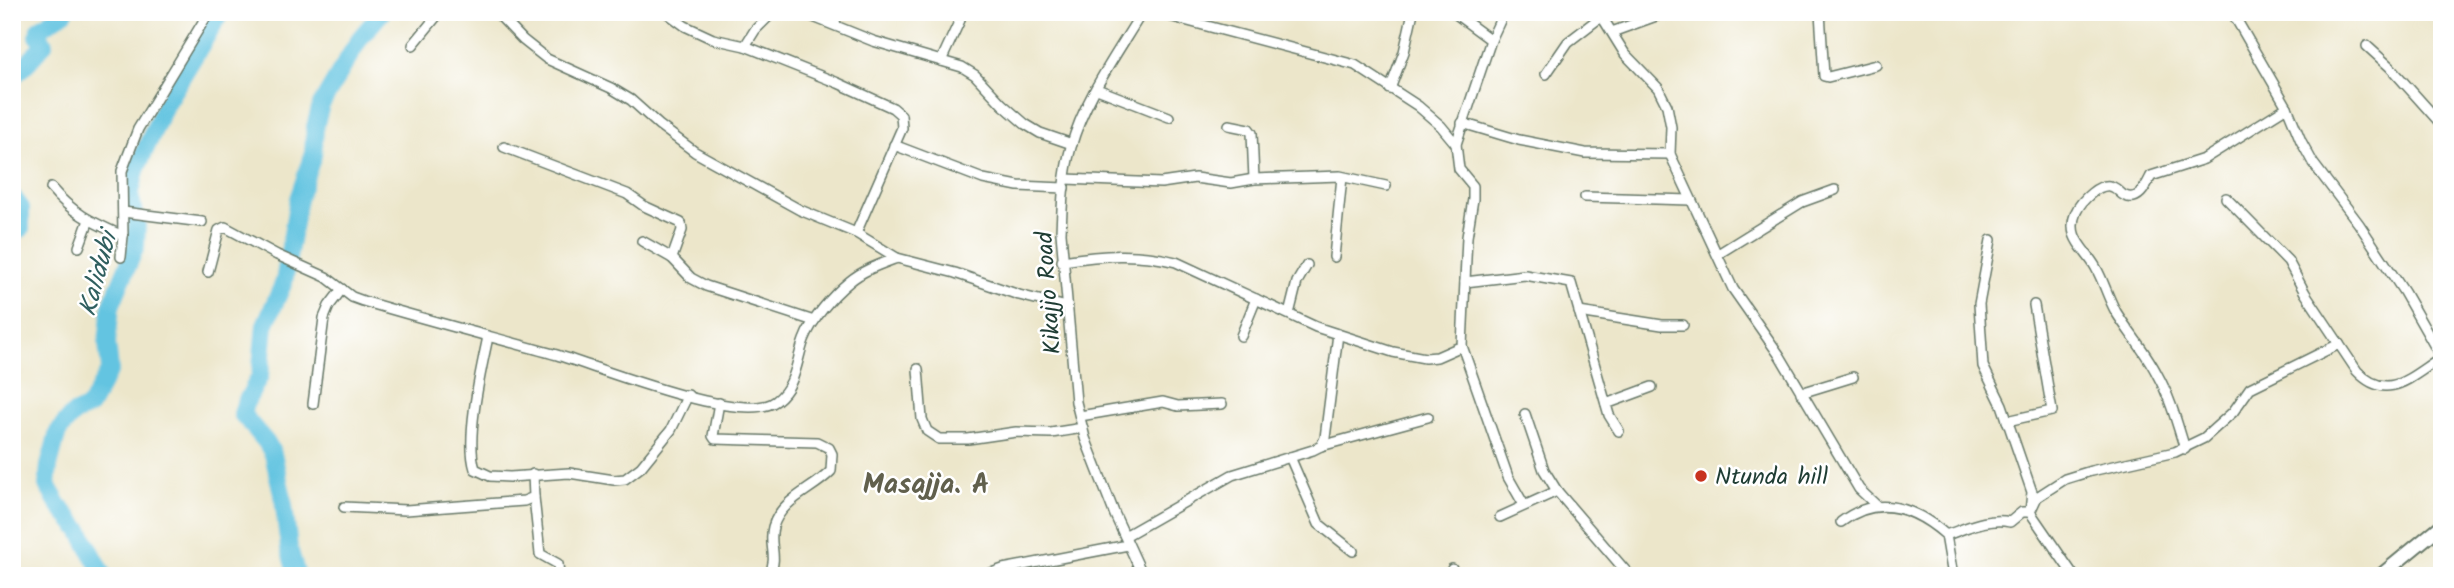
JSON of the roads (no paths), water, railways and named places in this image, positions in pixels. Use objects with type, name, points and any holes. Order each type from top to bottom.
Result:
[{"type":"street","points":[[413,44],[440,12]]},
{"type":"street","points":[[496,12],[547,60],[611,88],[631,100],[695,152],[800,210],[856,233],[897,258],[1067,307]]},
{"type":"street","points":[[666,12],[685,26],[713,39],[745,46],[838,83],[893,108],[901,115],[902,121],[894,145],[856,233]]},
{"type":"street","points":[[745,46],[755,30],[773,12]]},
{"type":"street","points":[[801,12],[873,41],[962,67],[975,75],[1002,104],[1040,133],[1072,144]]},
{"type":"street","points":[[833,24],[840,12]]},
{"type":"street","points":[[941,61],[960,20],[950,12]]},
{"type":"street","name":"Kikajjo Road","points":[[1142,12],[1097,89],[1072,144],[1061,224],[1073,379],[1080,416],[1126,541],[1143,576]]},
{"type":"street","points":[[1154,12],[1355,65],[1418,106],[1441,126],[1456,144]]},
{"type":"street","points":[[1390,89],[1404,52],[1413,12]]},
{"type":"street","points":[[1453,12],[1490,40]]},
{"type":"street","points":[[1504,12],[1490,40],[1456,144],[1459,169],[1473,186],[1462,346],[1508,477],[1524,505]]},
{"type":"street","points":[[1612,32],[1667,12]]},
{"type":"street","points":[[1820,12],[1824,76],[1875,65]]},
{"type":"street","points":[[2227,198],[2288,261],[2305,293],[2357,371],[2367,381],[2379,387],[2402,384],[2442,357],[2404,292],[2359,224],[2313,163],[2287,107],[2232,12]]},
{"type":"street","points":[[121,257],[125,212],[122,171],[138,130],[205,14]]},
{"type":"street","points":[[1546,74],[1568,42],[1601,14],[1625,54],[1658,88],[1668,106],[1671,127],[1670,155],[1733,289],[1780,356],[1859,489],[1876,505]]},
{"type":"street","points":[[2367,46],[2390,67],[2442,125]]},
{"type":"street","points":[[1097,89],[1169,117]]},
{"type":"street","points":[[2185,449],[2166,391],[2156,370],[2113,308],[2096,267],[2076,243],[2073,225],[2076,212],[2092,193],[2106,185],[2115,187],[2123,196],[2132,198],[2142,193],[2151,176],[2204,159],[2287,107]]},
{"type":"street","points":[[1462,124],[1519,140],[1585,153],[1670,155]]},
{"type":"street","points":[[1229,125],[1249,129],[1251,132],[1254,179]]},
{"type":"street","points":[[894,145],[983,179],[1018,186],[1161,183],[1195,178],[1231,183],[1254,179],[1342,177],[1386,186]]},
{"type":"street","points":[[504,147],[627,194],[644,206],[681,223],[682,230],[672,258]]},
{"type":"street","points":[[1334,257],[1342,177]]},
{"type":"street","points":[[51,188],[66,206],[123,236]]},
{"type":"street","points":[[1718,254],[1802,202],[1835,190]]},
{"type":"street","points":[[1585,197],[1691,200]]},
{"type":"street","points":[[125,212],[202,222]]},
{"type":"street","points":[[79,247],[89,220]]},
{"type":"street","points":[[208,272],[216,236],[222,227],[227,228],[335,282],[352,297],[363,301],[557,355],[659,391],[719,403],[761,407],[774,404],[791,384],[805,339],[814,321],[850,281],[897,258]]},
{"type":"street","points":[[1991,240],[1979,303],[1983,366],[2007,421],[2032,492],[2030,512],[2074,576]]},
{"type":"street","points":[[642,241],[672,258],[691,278],[719,292],[814,321]]},
{"type":"street","points":[[1062,261],[1108,254],[1153,256],[1175,262],[1338,334],[1393,352],[1424,358],[1437,357],[1462,346]]},
{"type":"street","points":[[1289,314],[1297,282],[1307,265]]},
{"type":"street","points":[[1465,282],[1525,275],[1571,283],[1609,415],[1619,431]]},
{"type":"street","points":[[313,404],[324,318],[342,289]]},
{"type":"street","points":[[1241,336],[1256,299]]},
{"type":"street","points":[[2007,421],[2052,411],[2034,305]]},
{"type":"street","points":[[1579,312],[1662,325],[1684,325]]},
{"type":"street","points":[[1321,446],[1325,438],[1338,334]]},
{"type":"street","points":[[488,337],[473,426],[473,462],[475,469],[490,476],[569,473],[614,480],[633,475],[671,430],[688,396]]},
{"type":"street","points":[[2030,512],[2037,497],[2065,479],[2185,449],[2226,420],[2250,388],[2339,344]]},
{"type":"street","points":[[918,369],[922,419],[927,431],[939,439],[968,439],[1016,432],[1051,433],[1083,428]]},
{"type":"street","points":[[1801,393],[1853,377]]},
{"type":"street","points":[[1606,404],[1652,387]]},
{"type":"street","points":[[1080,416],[1163,402],[1178,406],[1222,404]]},
{"type":"street","points":[[719,403],[713,436],[715,439],[817,442],[829,447],[832,454],[831,471],[795,497],[776,519],[772,538],[775,559],[769,576]]},
{"type":"street","points":[[1525,415],[1544,470],[1558,491],[1628,575]]},
{"type":"street","points":[[983,576],[1126,541],[1232,475],[1321,446],[1428,417]]},
{"type":"street","points":[[1290,457],[1319,524],[1353,551]]},
{"type":"street","points":[[533,474],[540,554],[558,564],[559,576]]},
{"type":"street","points":[[1500,517],[1558,491]]},
{"type":"street","points":[[344,507],[406,510],[524,501],[534,497]]},
{"type":"street","points":[[1841,522],[1862,509],[1876,505],[1899,509],[1922,518],[1946,535],[1953,576]]},
{"type":"street","points":[[1946,535],[1979,523],[2010,522],[2022,512],[2030,512]]},
{"type":"street","points":[[2380,576],[2442,525]]},
{"type":"waterway","points":[[12,77],[44,44],[38,36],[39,29],[65,12]]},
{"type":"waterway","name":"Kalidubi","points":[[104,576],[80,530],[60,507],[47,485],[49,466],[58,432],[72,415],[90,406],[110,369],[107,343],[111,306],[136,246],[137,222],[130,196],[136,170],[166,103],[221,12]]},
{"type":"waterway","name":"Kalidubi","points":[[297,576],[289,548],[283,498],[273,454],[242,414],[260,376],[265,325],[284,282],[298,199],[313,155],[315,127],[321,105],[360,38],[382,12]]},
{"type":"waterway","points":[[12,196],[21,208],[21,229]]},
{"type":"place","name":"Ntunda hill","points":[[1701,476]]},
{"type":"district","name":"Masajja. A","points":[[926,483]]}]
